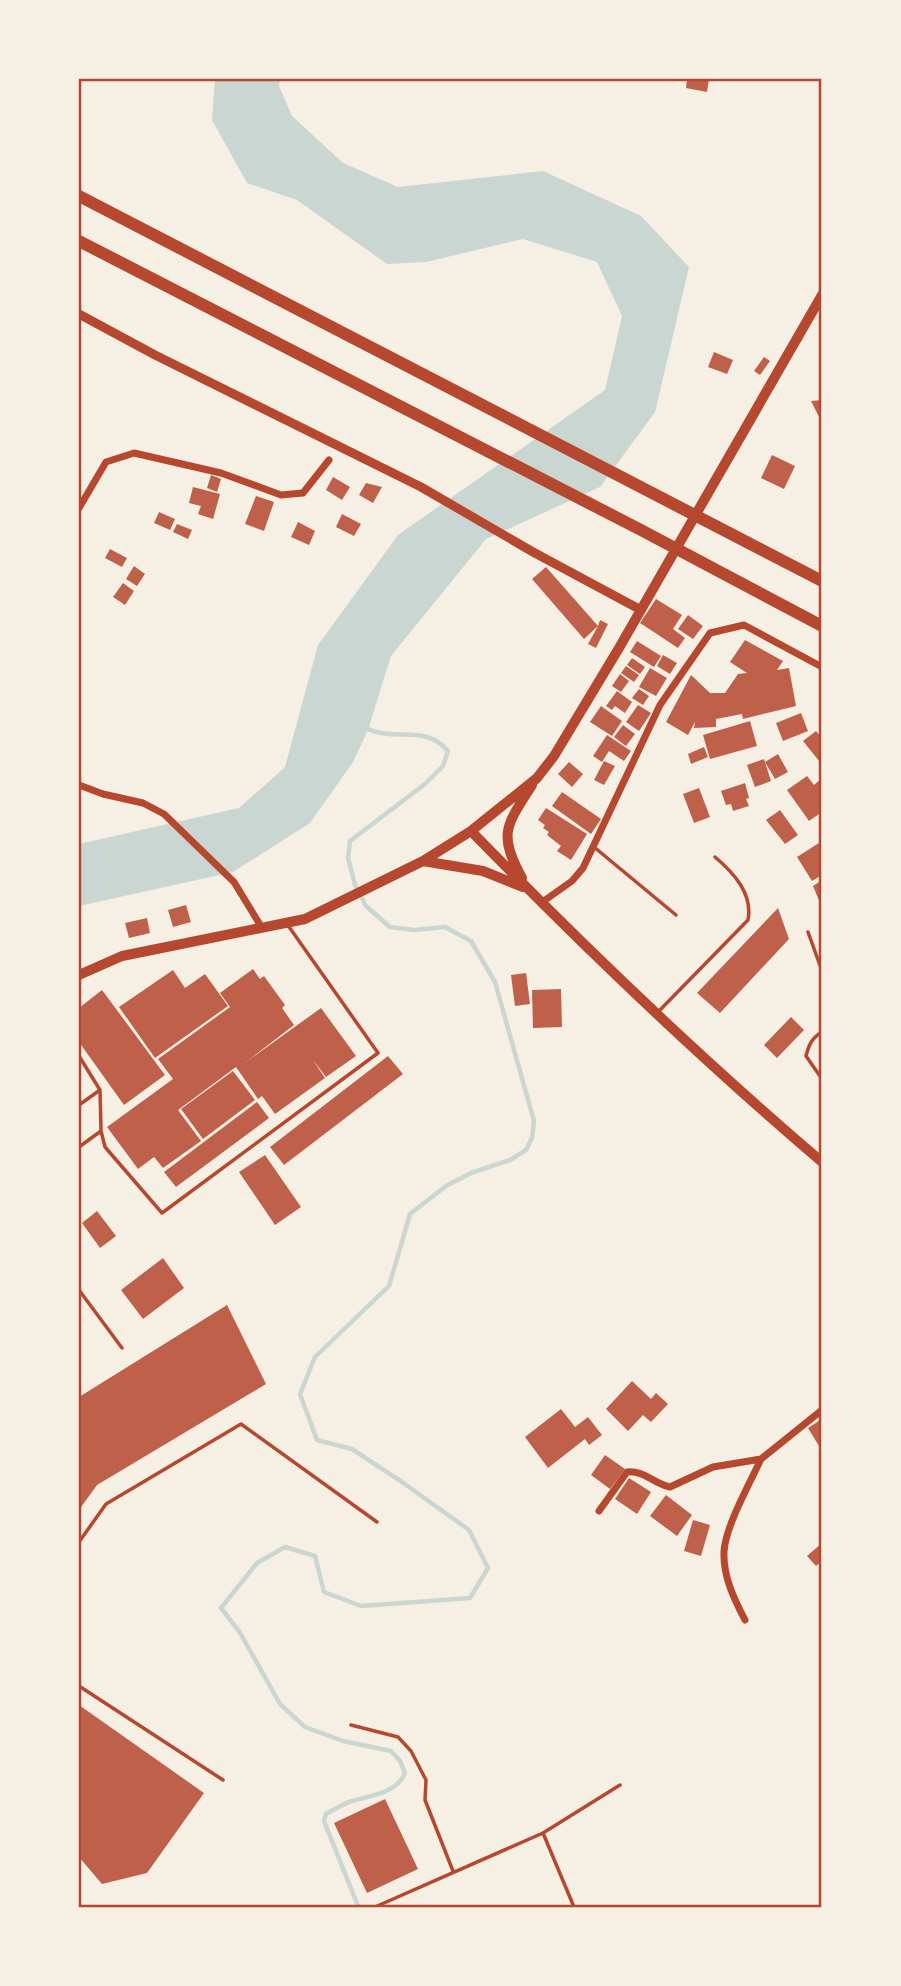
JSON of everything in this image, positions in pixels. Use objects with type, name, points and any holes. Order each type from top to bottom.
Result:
[{"type":"highway","points":[[79,196],[822,581]]},
{"type":"highway","points":[[79,241],[822,626]]},
{"type":"main road","points":[[530,891],[511,859],[505,837],[515,812],[554,756],[641,610],[822,295]]},
{"type":"main road","points":[[79,975],[122,956],[305,919],[423,861],[471,831],[537,778]]},
{"type":"main road","points":[[471,831],[541,903],[766,1114],[822,1162]]},
{"type":"main road","points":[[423,861],[483,871],[530,891]]},
{"type":"street","points":[[79,314],[155,355],[421,487],[641,610]]},
{"type":"street","points":[[79,508],[106,462],[134,453],[220,474],[281,495],[303,493],[329,460]]},
{"type":"street","points":[[541,903],[572,881],[583,869],[660,705],[710,633],[744,625],[822,667]]},
{"type":"street","points":[[79,785],[103,794],[143,803],[164,814],[234,882],[261,928]]},
{"type":"street","points":[[744,1620],[733,1597],[726,1572],[724,1550],[733,1522],[761,1459],[822,1410]]},
{"type":"street","points":[[599,1511],[627,1472],[636,1471],[670,1487],[713,1467],[761,1459]]},
{"type":"lane","points":[[593,846],[676,915]]},
{"type":"lane","points":[[658,1012],[748,920],[751,906],[734,873],[715,857]]},
{"type":"lane","points":[[79,1056],[100,1090],[101,1131],[105,1147],[162,1213],[378,1053],[286,923]]},
{"type":"lane","points":[[808,932],[822,971]]},
{"type":"lane","points":[[822,1032],[808,1045],[806,1056],[822,1079]]},
{"type":"lane","points":[[79,1105],[100,1090]]},
{"type":"lane","points":[[79,1147],[101,1131]]},
{"type":"lane","points":[[79,1290],[122,1348]]},
{"type":"lane","points":[[79,1542],[106,1504],[242,1424],[377,1522]]},
{"type":"lane","points":[[79,1686],[223,1780]]},
{"type":"lane","points":[[351,1725],[398,1737],[411,1751],[426,1780],[425,1800],[454,1872]]},
{"type":"lane","points":[[375,1907],[543,1833],[620,1785]]},
{"type":"lane","points":[[543,1833],[573,1907]]},
{"type":"shaded area","points":[[215,79],[280,79],[279,86],[292,116],[343,163],[398,187],[543,171],[641,216],[689,267],[655,412],[600,487],[486,539],[391,656],[368,730],[353,762],[310,823],[233,872],[79,906],[79,844],[239,808],[285,767],[318,645],[398,535],[605,390],[622,316],[597,262],[523,239],[426,262],[387,264],[297,200],[247,183],[212,120]]},
{"type":"building","points":[[687,79],[709,79],[707,92],[686,88]]},
{"type":"building","points":[[714,352],[733,360],[727,374],[708,367]]},
{"type":"building","points":[[764,357],[770,361],[760,375],[754,371]]},
{"type":"building","points":[[822,400],[822,423],[811,401]]},
{"type":"building","points":[[772,455],[795,466],[784,489],[761,478]]},
{"type":"building","points":[[211,475],[221,479],[217,492],[207,488]]},
{"type":"building","points":[[333,477],[350,487],[342,500],[326,490]]},
{"type":"building","points":[[366,483],[382,487],[373,503],[359,495]]},
{"type":"building","points":[[193,487],[220,494],[213,519],[198,514],[201,506],[189,503]]},
{"type":"building","points":[[256,496],[274,502],[264,531],[245,524]]},
{"type":"building","points":[[159,512],[175,519],[170,530],[154,523]]},
{"type":"building","points":[[342,514],[361,524],[354,536],[336,527]]},
{"type":"building","points":[[298,522],[315,531],[309,545],[291,537]]},
{"type":"building","points":[[177,524],[192,530],[188,539],[173,532]]},
{"type":"building","points":[[110,549],[127,558],[122,567],[105,558]]},
{"type":"building","points":[[134,566],[145,574],[137,586],[126,579]]},
{"type":"building","points":[[546,567],[598,626],[584,639],[532,579]]},
{"type":"building","points":[[123,583],[134,591],[125,605],[113,597]]},
{"type":"building","points":[[656,599],[682,615],[673,629],[685,638],[678,648],[640,623]]},
{"type":"building","points":[[688,615],[703,626],[693,639],[678,629]]},
{"type":"building","points":[[600,620],[608,624],[596,648],[588,644]]},
{"type":"building","points":[[745,640],[783,661],[777,670],[789,668],[796,706],[743,719],[742,714],[716,719],[716,727],[694,728],[695,722],[688,735],[666,722],[691,675],[710,693],[725,693],[738,674],[747,673],[730,662]]},
{"type":"building","points":[[637,641],[661,656],[654,667],[630,652]]},
{"type":"building","points":[[663,655],[677,663],[670,674],[657,666]]},
{"type":"building","points":[[632,658],[645,667],[640,674],[627,665]]},
{"type":"building","points":[[626,666],[639,675],[634,682],[621,673]]},
{"type":"building","points":[[650,668],[667,678],[656,696],[639,687]]},
{"type":"building","points":[[620,674],[629,681],[621,692],[612,686]]},
{"type":"building","points":[[639,689],[649,696],[643,705],[632,698]]},
{"type":"building","points":[[617,691],[632,702],[625,713],[615,706],[612,710],[606,706]]},
{"type":"building","points":[[638,705],[651,713],[639,731],[626,722]]},
{"type":"building","points":[[601,706],[622,721],[612,736],[590,722]]},
{"type":"building","points":[[801,713],[808,731],[783,741],[776,723]]},
{"type":"building","points":[[750,721],[757,746],[710,759],[703,735]]},
{"type":"building","points":[[623,725],[635,734],[626,746],[614,737]]},
{"type":"building","points":[[816,731],[822,738],[822,758],[819,761],[803,741]]},
{"type":"building","points":[[607,735],[631,751],[624,761],[609,751],[602,762],[593,756]]},
{"type":"building","points":[[704,747],[708,757],[691,764],[688,754]]},
{"type":"building","points":[[778,754],[788,772],[775,779],[765,762]]},
{"type":"building","points":[[764,759],[771,781],[755,787],[747,765]]},
{"type":"building","points":[[604,761],[615,766],[604,785],[594,780]]},
{"type":"building","points":[[569,762],[583,774],[572,787],[558,774]]},
{"type":"building","points":[[807,776],[814,785],[822,778],[822,812],[809,821],[787,790]]},
{"type":"building","points":[[745,783],[749,806],[733,811],[731,804],[726,805],[721,791]]},
{"type":"building","points":[[699,788],[710,817],[694,823],[683,794]]},
{"type":"building","points":[[562,792],[601,819],[591,834],[552,806]]},
{"type":"building","points":[[546,808],[587,834],[571,860],[557,851],[561,846],[547,835],[549,832],[543,828],[545,825],[538,820]]},
{"type":"building","points":[[780,810],[798,835],[785,844],[766,820]]},
{"type":"building","points":[[822,841],[822,875],[812,881],[797,857]]},
{"type":"building","points":[[822,880],[822,908],[813,886]]},
{"type":"building","points":[[186,905],[191,922],[173,927],[168,910]]},
{"type":"building","points":[[778,908],[789,939],[720,1013],[697,993]]},
{"type":"building","points":[[147,918],[150,933],[129,938],[125,923]]},
{"type":"building","points":[[253,969],[260,979],[264,976],[285,1005],[282,1008],[294,1025],[246,1062],[321,1008],[356,1056],[326,1077],[313,1060],[325,1078],[275,1114],[262,1096],[258,1099],[236,1067],[178,1110],[201,1141],[163,1168],[154,1157],[138,1169],[107,1127],[173,1079],[158,1059],[230,1007],[220,993]]},
{"type":"building","points":[[173,970],[185,988],[205,974],[228,1006],[155,1058],[119,1007]]},
{"type":"building","points":[[526,973],[530,1004],[515,1006],[511,975]]},
{"type":"building","points":[[561,989],[562,1027],[533,1028],[532,990]]},
{"type":"building","points":[[102,990],[165,1075],[124,1105],[79,1042],[79,1008]]},
{"type":"building","points":[[791,1017],[804,1030],[777,1058],[764,1045]]},
{"type":"building","points":[[388,1056],[403,1074],[284,1165],[270,1147]]},
{"type":"building","points":[[233,1071],[255,1100],[203,1139],[181,1109]]},
{"type":"building","points":[[257,1102],[269,1118],[176,1187],[164,1172]]},
{"type":"building","points":[[265,1155],[301,1207],[275,1225],[239,1172]]},
{"type":"building","points":[[97,1211],[116,1236],[100,1248],[82,1223]]},
{"type":"building","points":[[163,1258],[184,1288],[143,1319],[121,1290]]},
{"type":"building","points":[[227,1305],[266,1384],[97,1485],[79,1510],[79,1397]]},
{"type":"building","points":[[632,1381],[651,1399],[656,1393],[668,1404],[651,1422],[643,1415],[628,1431],[606,1409]]},
{"type":"building","points":[[561,1409],[575,1427],[588,1417],[602,1435],[589,1445],[585,1439],[548,1468],[525,1437]]},
{"type":"building","points":[[822,1419],[822,1451],[808,1428]]},
{"type":"building","points":[[605,1455],[625,1469],[610,1489],[591,1475]]},
{"type":"building","points":[[629,1478],[651,1492],[637,1514],[615,1499]]},
{"type":"building","points":[[666,1495],[692,1515],[677,1536],[650,1516]]},
{"type":"building","points":[[693,1520],[710,1525],[701,1556],[684,1551]]},
{"type":"building","points":[[822,1543],[822,1561],[816,1566],[807,1556]]},
{"type":"building","points":[[79,1705],[204,1793],[147,1873],[102,1884],[79,1857]]},
{"type":"building","points":[[385,1799],[418,1869],[367,1893],[334,1823]]},
{"type":"waterway","points":[[358,1906],[324,1821],[326,1814],[349,1802],[382,1793],[396,1785],[405,1773],[400,1761],[391,1751],[343,1741],[305,1727],[280,1704],[239,1631],[221,1608],[257,1563],[285,1547],[315,1556],[324,1592],[361,1606],[470,1598],[488,1568],[469,1530],[352,1449],[317,1440],[300,1394],[315,1357],[389,1286],[410,1214],[446,1186],[471,1173],[510,1160],[526,1150],[532,1138],[534,1121],[495,982],[471,941],[445,927],[414,930],[390,927],[366,906],[355,885],[348,858],[350,841],[425,784],[443,766],[448,751],[439,743],[419,735],[388,734],[366,728]]}]
